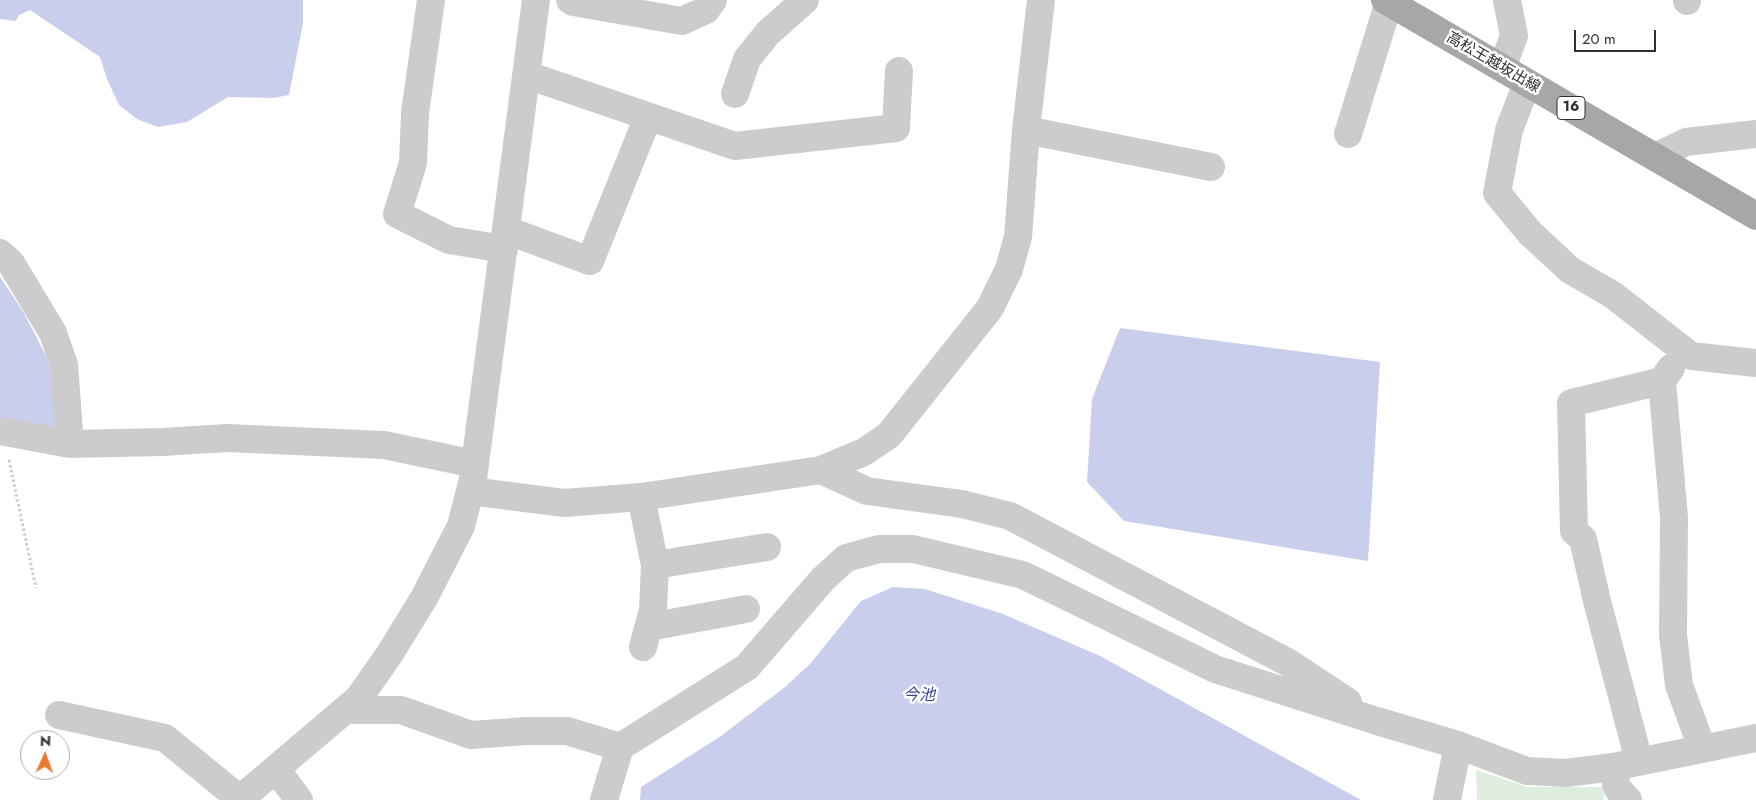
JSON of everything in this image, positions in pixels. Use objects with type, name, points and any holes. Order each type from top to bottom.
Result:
[{"type":"main road","name":"高松王越坂出線","points":[[1387,1],[1756,216]]},
{"type":"street","points":[[432,0],[415,113],[413,163],[397,214],[449,240],[505,240],[590,260],[648,117]]},
{"type":"street","points":[[59,715],[165,738],[240,799],[358,699],[389,655],[424,598],[461,526],[470,491],[476,464],[536,0]]},
{"type":"street","points":[[570,0],[682,21],[706,10],[713,0]]},
{"type":"street","points":[[735,94],[747,59],[768,33],[805,0]]},
{"type":"street","points":[[470,491],[564,503],[641,497],[821,470],[864,452],[889,435],[990,308],[1009,269],[1018,237],[1026,130],[1040,0]]},
{"type":"street","points":[[1502,68],[1514,36],[1507,0]]},
{"type":"street","points":[[1348,134],[1387,1]]},
{"type":"street","points":[[527,75],[735,146],[896,128],[899,71]]},
{"type":"street","points":[[1527,83],[1509,130],[1497,193],[1530,233],[1570,270],[1613,295],[1691,356],[1756,363]]},
{"type":"street","points":[[1026,130],[1211,167]]},
{"type":"street","points":[[1655,157],[1686,142],[1756,134]]},
{"type":"street","points":[[0,253],[11,263],[53,333],[64,365],[70,444]]},
{"type":"street","points":[[1684,350],[1662,381],[1674,518],[1673,635],[1679,685],[1702,748]]},
{"type":"street","points":[[1628,800],[1617,788],[1626,764],[1597,601],[1583,539],[1574,532],[1571,403],[1662,381]]},
{"type":"street","points":[[2,432],[70,444],[163,442],[227,438],[384,445],[476,464]]},
{"type":"street","points":[[821,470],[866,491],[962,504],[1010,516],[1289,663],[1376,721]]},
{"type":"street","points":[[641,497],[655,565],[653,610],[646,637],[746,609]]},
{"type":"street","points":[[655,565],[767,547]]},
{"type":"street","points":[[604,800],[620,747],[747,667],[823,579],[846,558],[879,549],[914,549],[1023,575],[1215,669],[1376,721],[1458,745],[1527,771],[1566,773],[1626,764],[1756,738]]},
{"type":"street","points":[[346,710],[401,710],[471,734],[527,730],[567,732],[620,747]]},
{"type":"street","points":[[1448,800],[1458,745]]},
{"type":"street","points":[[276,769],[299,800]]},
{"type":"path","points":[[2,432],[36,588]]},
{"type":"green space","points":[[1476,770],[1528,787],[1603,787],[1604,800],[1477,800]]},
{"type":"water","points":[[0,0],[303,0],[303,23],[289,95],[273,98],[228,97],[187,122],[158,127],[137,119],[119,105],[107,79],[100,57],[30,10],[19,15],[16,21],[0,19]]},
{"type":"water","points":[[0,277],[24,313],[45,354],[54,377],[57,429],[0,423]]},
{"type":"water","points":[[1120,328],[1380,362],[1368,561],[1124,521],[1087,482],[1092,399]]},
{"type":"water","name":"今池","points":[[893,587],[925,589],[1003,614],[1100,656],[1361,800],[640,800],[641,787],[721,736],[785,687],[810,664],[861,601]]}]
